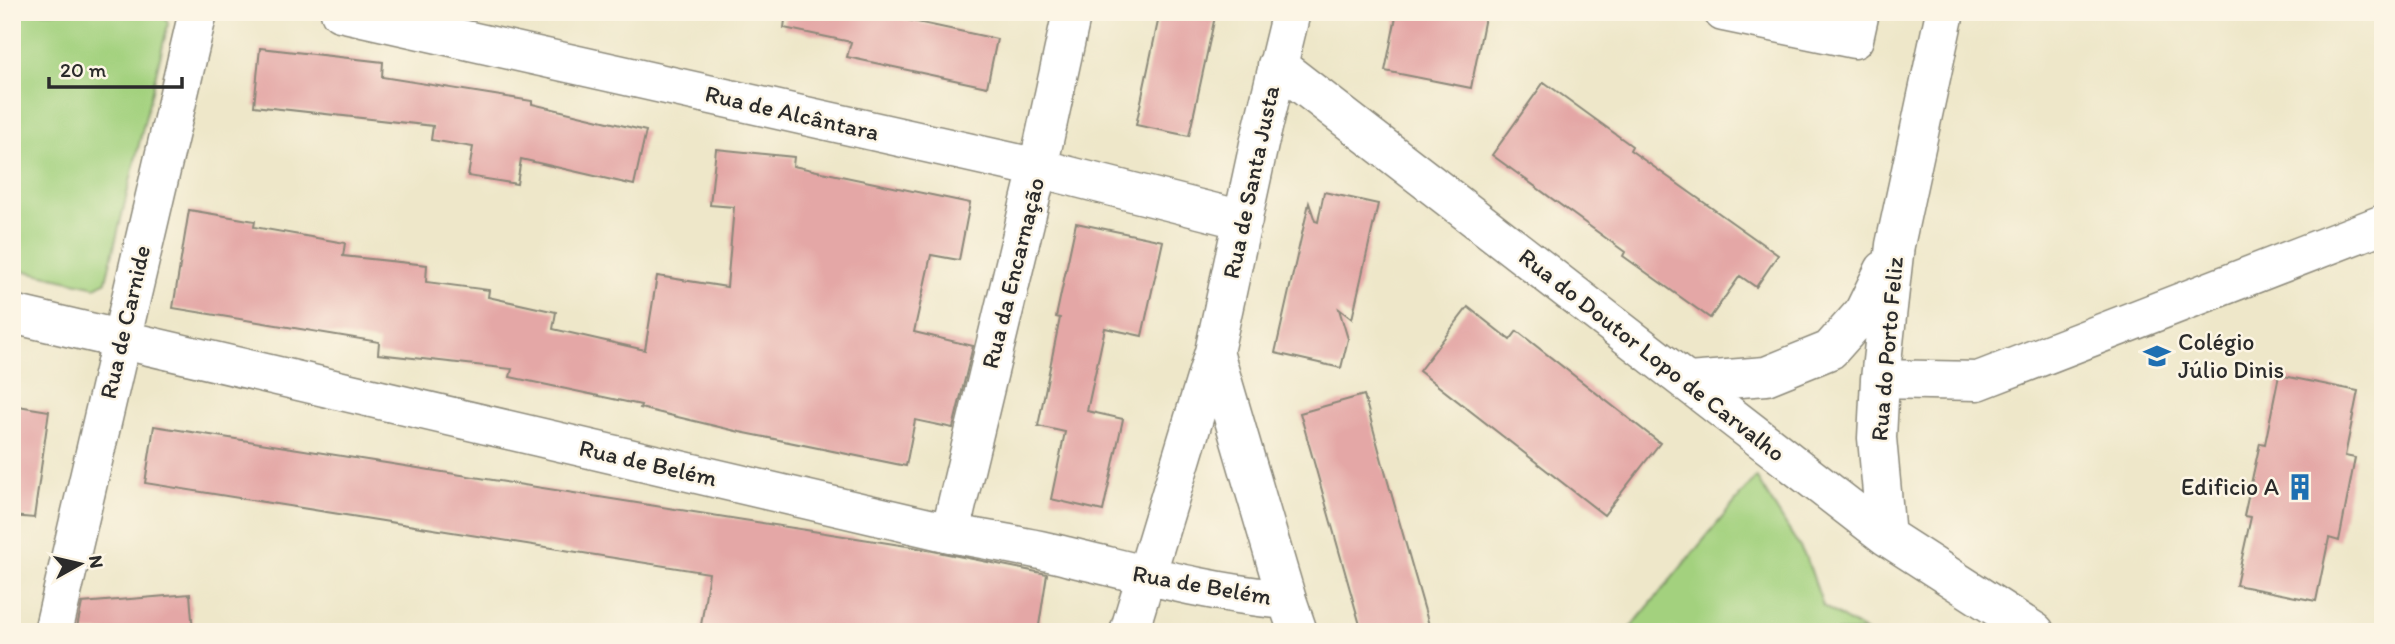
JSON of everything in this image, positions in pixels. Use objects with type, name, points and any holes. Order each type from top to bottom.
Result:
[{"type":"street","name":"Rua de Carnide","points":[[53,632],[198,12]]},
{"type":"street","name":"Rua de Alcântara","points":[[341,12],[1038,168],[1242,220]]},
{"type":"street","name":"Rua da Encarnação","points":[[950,533],[1038,168],[1072,12]]},
{"type":"street","name":"Rua de Santa Justa","points":[[1129,632],[1214,352],[1291,12]]},
{"type":"street","points":[[1723,12],[1854,39],[1860,12]]},
{"type":"street","name":"Rua do Porto Feliz","points":[[1886,536],[1877,438],[1880,379],[1895,246],[1945,12]]},
{"type":"street","name":"Rua do Doutor Lopo de Carvalho","points":[[1277,65],[1886,536],[2035,632]]},
{"type":"street","points":[[1880,379],[1978,381],[2383,224]]},
{"type":"street","name":"Rua do Porto Feliz","points":[[1688,382],[1766,376],[1830,350],[1863,313],[1895,246]]},
{"type":"street","name":"Rua de Belém","points":[[12,314],[950,533],[1065,555],[1145,576],[1251,597],[1293,616]]},
{"type":"street","name":"Rua de Santa Justa","points":[[1214,352],[1293,616]]},
{"type":"green space","points":[[12,12],[154,12],[164,15],[168,24],[106,281],[96,287],[12,268]]},
{"type":"green space","points":[[1756,477],[1807,559],[1823,606],[1866,632],[1627,632]]},
{"type":"building","points":[[786,12],[904,12],[903,19],[997,39],[987,87],[847,57],[851,42],[784,28]]},
{"type":"building","points":[[1160,12],[1216,12],[1189,136],[1136,125]]},
{"type":"building","points":[[1397,12],[1486,12],[1471,88],[1385,71]]},
{"type":"building","points":[[260,48],[383,62],[382,77],[532,101],[532,104],[646,131],[634,185],[521,159],[517,184],[468,176],[473,147],[431,140],[433,126],[254,106]]},
{"type":"building","points":[[1544,82],[1632,146],[1630,150],[1778,255],[1756,287],[1740,276],[1710,318],[1623,256],[1625,252],[1492,155]]},
{"type":"building","points":[[716,149],[794,157],[793,166],[970,203],[959,260],[931,255],[914,332],[973,346],[953,428],[915,420],[906,466],[740,432],[640,408],[641,405],[510,377],[512,369],[378,354],[379,342],[173,308],[189,210],[255,221],[254,227],[345,243],[343,256],[427,265],[426,282],[489,290],[488,297],[556,312],[553,329],[645,350],[657,276],[727,287],[734,207],[710,205]]},
{"type":"building","points":[[1324,192],[1378,204],[1352,319],[1339,309],[1348,339],[1341,368],[1275,353],[1309,203],[1315,221],[1318,222]]},
{"type":"building","points":[[1076,223],[1163,241],[1142,336],[1105,328],[1087,411],[1123,419],[1103,511],[1051,499],[1065,432],[1038,426],[1060,318],[1056,317]]},
{"type":"building","points":[[1468,307],[1510,340],[1517,331],[1660,443],[1604,515],[1419,371]]},
{"type":"building","name":"Edificio A","points":[[2279,375],[2358,391],[2345,456],[2355,458],[2339,541],[2329,538],[2316,601],[2236,585],[2251,517],[2244,516],[2260,443],[2265,444]]},
{"type":"building","points":[[1364,395],[1431,632],[1362,632],[1300,413]]},
{"type":"building","points":[[12,405],[49,411],[34,518],[12,516]]},
{"type":"building","points":[[154,426],[913,547],[1047,574],[1038,632],[700,632],[709,573],[145,483]]},
{"type":"building","points":[[190,594],[193,632],[76,632],[82,603]]},
{"type":"place","name":"Colégio Júlio Dinis","points":[[2157,356]]},
{"type":"place","name":"Edificio A","points":[[2300,487]]}]
